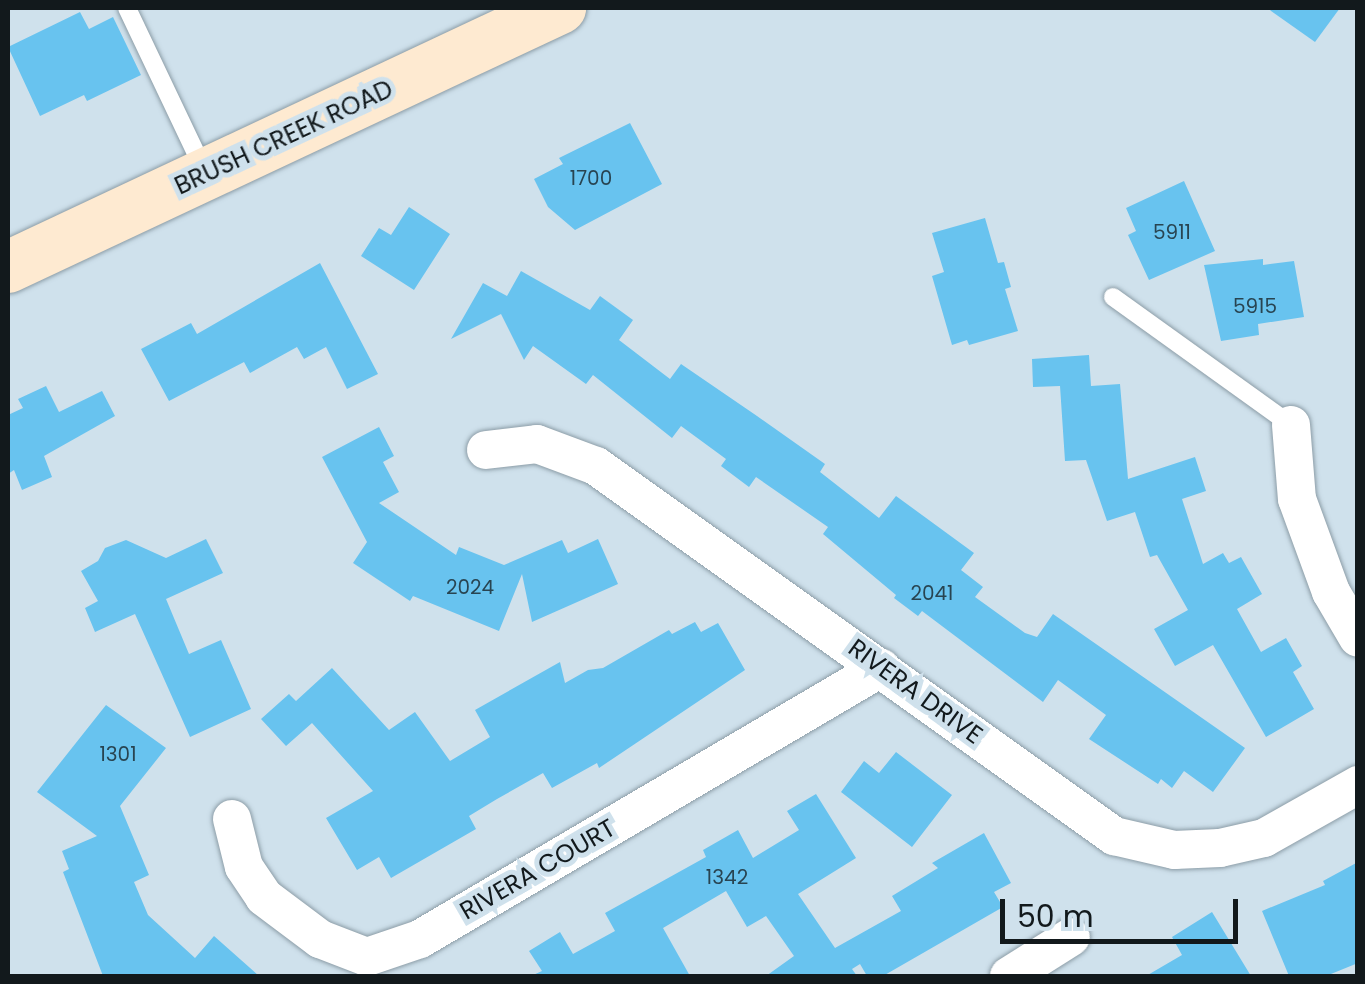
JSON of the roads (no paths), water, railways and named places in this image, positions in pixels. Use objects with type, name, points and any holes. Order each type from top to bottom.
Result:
[{"type":"street","name":"BRUSH CREEK ROAD","points":[[8,266],[560,8]]},
{"type":"street","points":[[1291,424],[1297,499],[1330,592],[1358,638]]},
{"type":"street","name":"RIVERA DRIVE","points":[[486,450],[537,444],[596,466],[1114,836],[1174,850],[1220,848],[1264,838],[1358,785]]},
{"type":"street","name":"RIVERA COURT","points":[[232,818],[244,868],[264,897],[320,939],[367,957],[420,939],[881,668]]},
{"type":"street","points":[[1009,976],[1072,937]]},
{"type":"lane","points":[[127,8],[206,174]]},
{"type":"lane","points":[[1113,297],[1291,424]]}]
